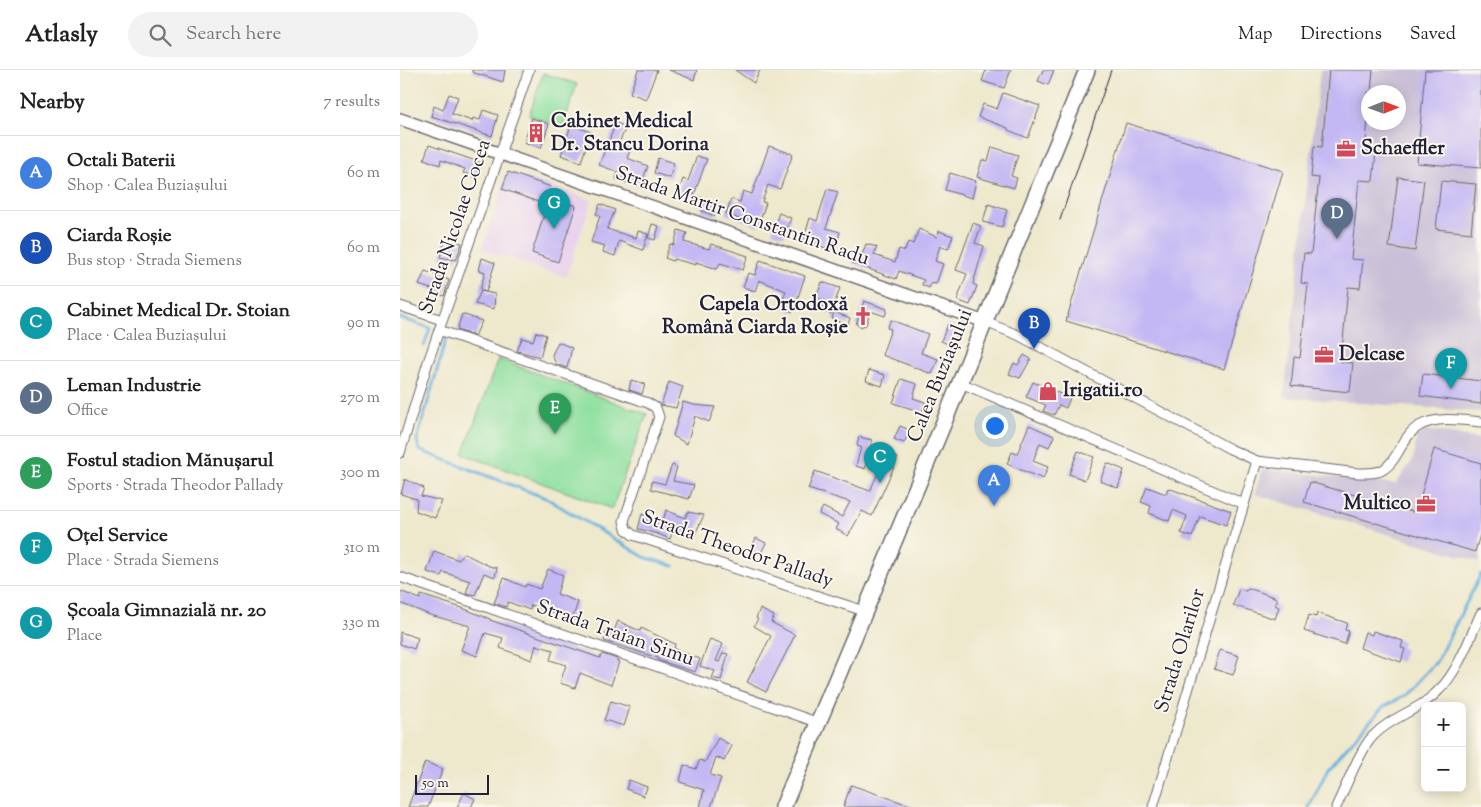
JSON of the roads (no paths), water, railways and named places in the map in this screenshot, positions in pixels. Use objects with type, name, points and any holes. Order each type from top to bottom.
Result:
[{"type":"main road","name":"Calea Buziașului","points":[[783,807],[961,383],[1088,70]]},
{"type":"street","name":"Strada Nicolae Cocea","points":[[400,453],[442,320],[529,70]]},
{"type":"street","name":"Strada Martir Constantin Radu","points":[[400,119],[985,322]]},
{"type":"street","points":[[400,306],[442,320]]},
{"type":"street","points":[[985,322],[1018,336],[1230,449],[1257,461],[1358,474],[1374,472],[1385,468],[1411,434],[1425,423],[1442,420],[1481,422]]},
{"type":"street","name":"Strada Theodor Pallady","points":[[439,330],[648,403],[656,408],[659,417],[624,520],[626,530],[633,535],[864,611]]},
{"type":"street","points":[[961,383],[1244,504]]},
{"type":"street","name":"Strada Olarilor","points":[[1153,807],[1257,461]]},
{"type":"street","name":"Strada Traian Simu","points":[[400,577],[819,723]]},
{"type":"street","points":[[1336,807],[1372,736],[1388,724],[1432,698],[1441,689],[1455,667],[1481,613]]},
{"type":"waterway","points":[[400,318],[430,328],[424,346]]},
{"type":"waterway","points":[[446,339],[417,440],[419,450],[546,498],[644,557],[674,566]]},
{"type":"waterway","points":[[1309,807],[1328,768],[1382,708],[1404,696],[1437,661],[1481,574]]},
{"type":"tram line","points":[[1060,220],[1111,70]]},
{"type":"place","name":"Cabinet Medical Dr. Stancu Dorina","points":[[536,133]]},
{"type":"place","name":"Schaeffler","points":[[1346,149]]},
{"type":"place","name":"Școala Gimnazială nr. 20","points":[[554,229]]},
{"type":"place","name":"Leman Industrie","points":[[1337,239]]},
{"type":"place","name":"Capela Ortodoxă Română Ciarda Roșie","points":[[863,316]]},
{"type":"place","name":"Ciarda Roșie","points":[[1034,349]]},
{"type":"place","name":"Delcase","points":[[1324,355]]},
{"type":"place","name":"Oțel Service","points":[[1451,389]]},
{"type":"place","name":"Irigatii.ro","points":[[1048,391]]},
{"type":"place","name":"Fostul stadion Mănușarul","points":[[555,434]]},
{"type":"place","name":"Cabinet Medical Dr. Stoian","points":[[880,483]]},
{"type":"place","name":"Multico","points":[[1426,504]]},
{"type":"place","name":"Octali Baterii","points":[[994,506]]}]
